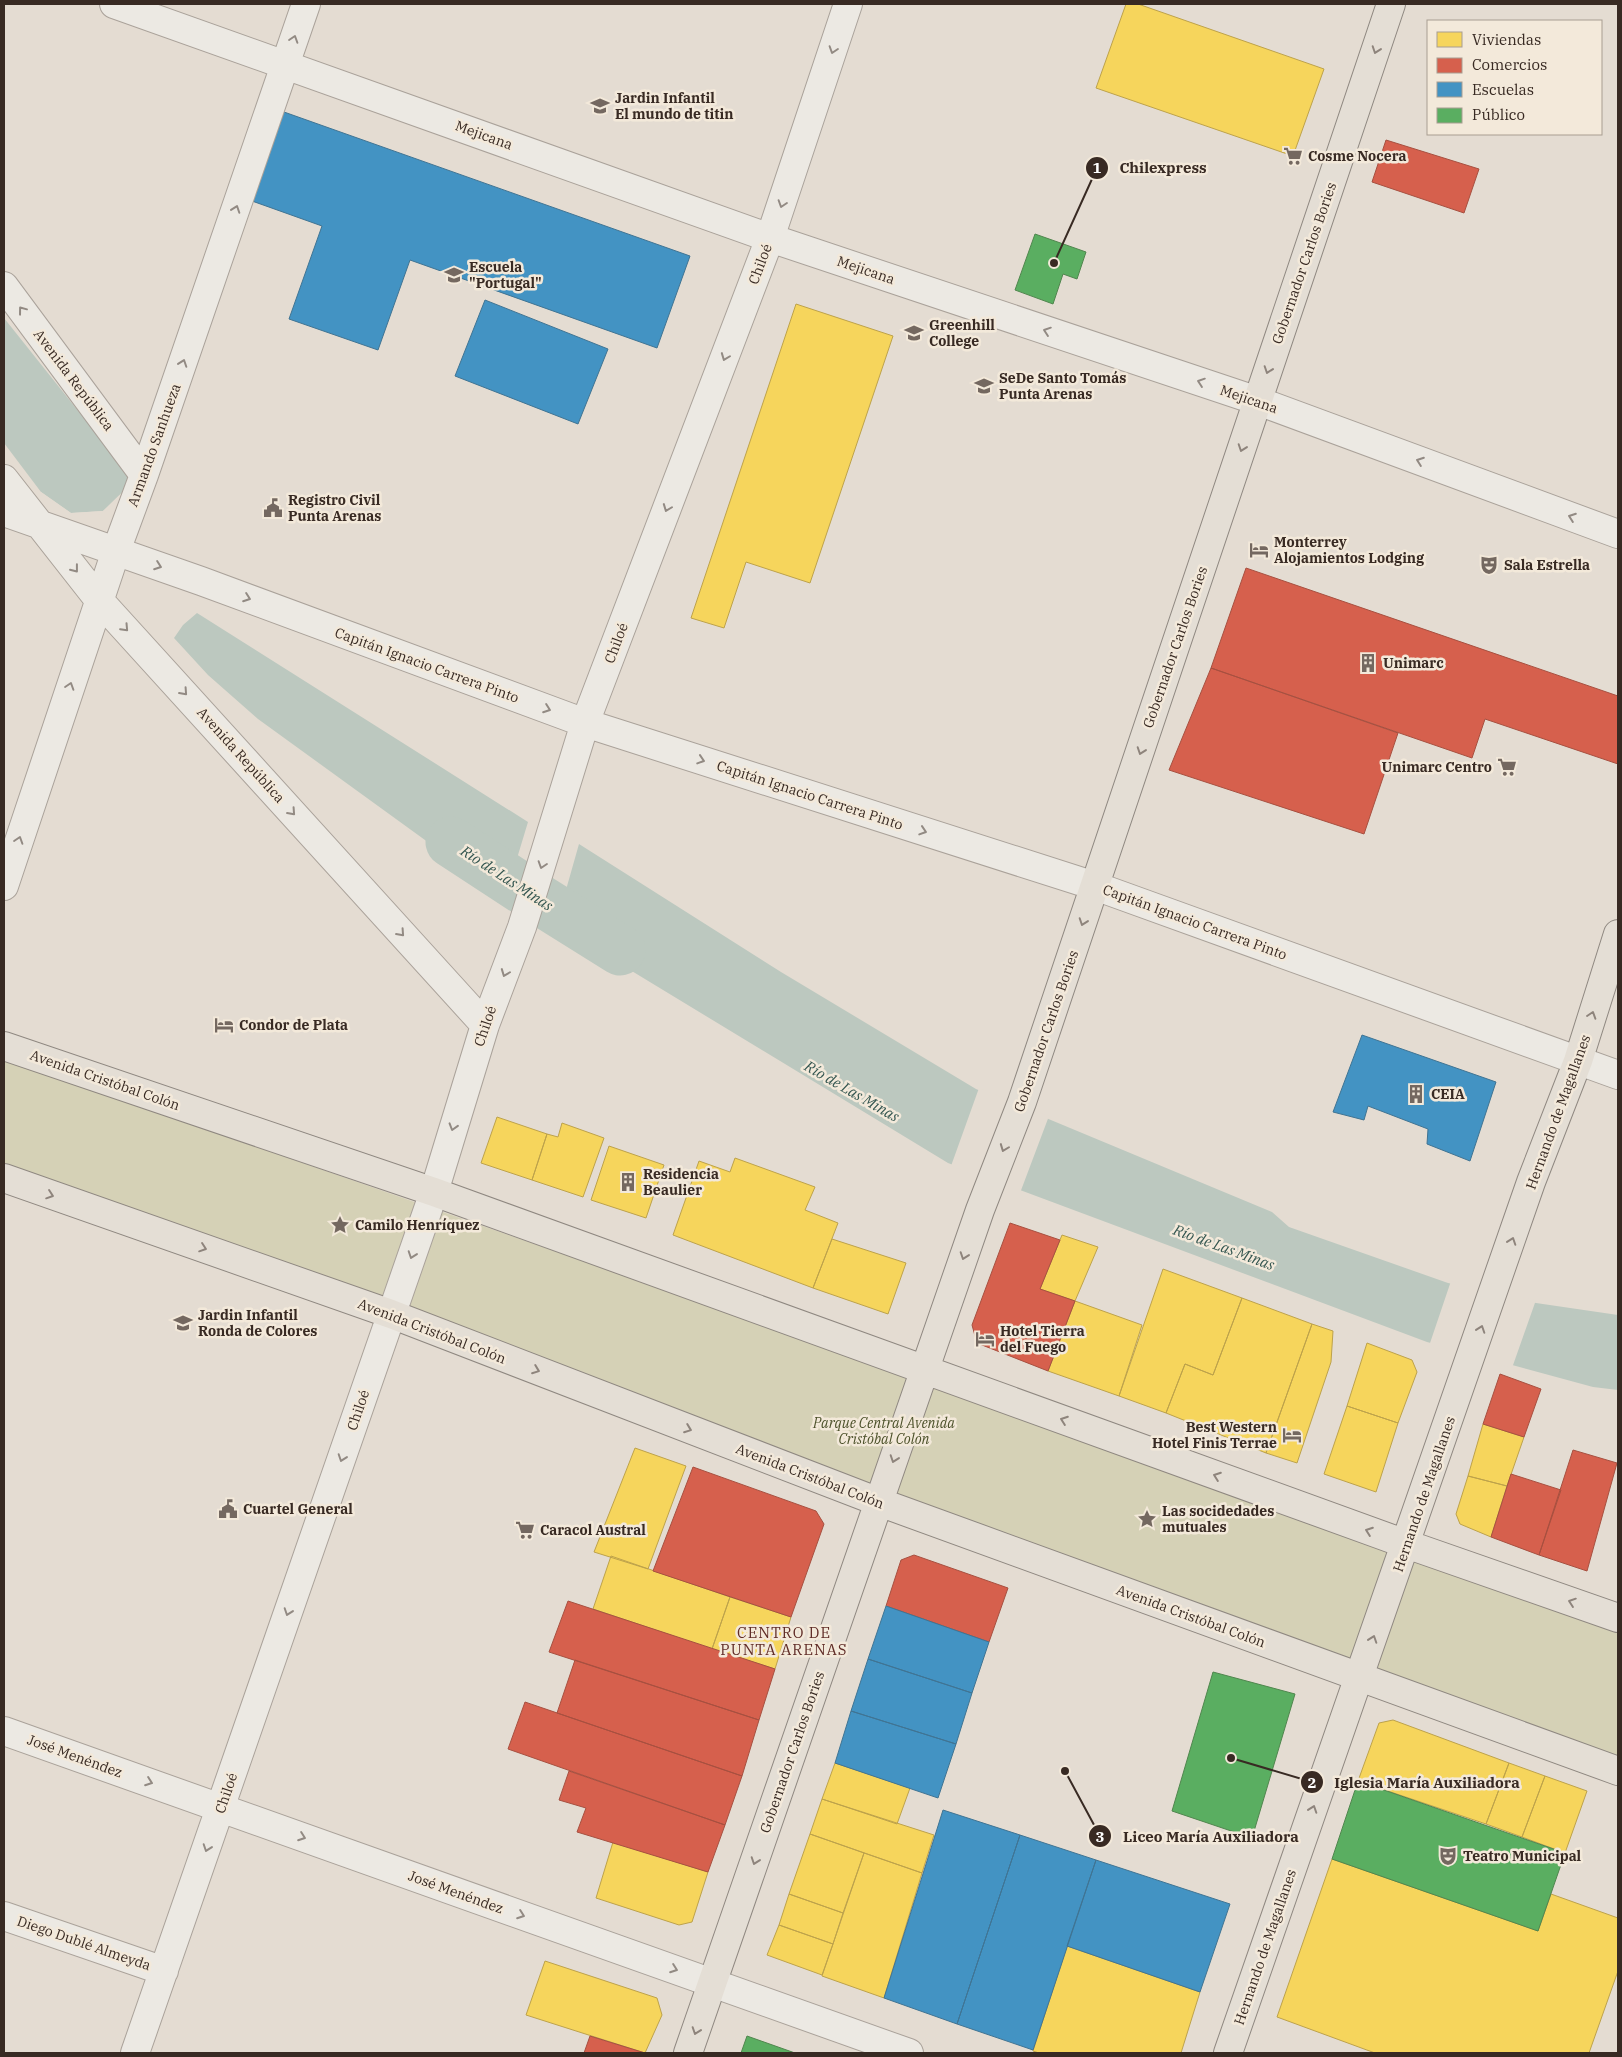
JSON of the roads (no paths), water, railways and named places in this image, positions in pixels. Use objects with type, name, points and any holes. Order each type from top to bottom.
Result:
[{"type":"main road","name":"Gobernador Carlos Bories","points":[[688,2053],[980,1210],[1022,1102],[1391,4]]},
{"type":"main road","name":"Hernando de Magallanes","points":[[1228,2053],[1532,1182],[1578,1061],[1618,934]]},
{"type":"main road","name":"Avenida Cristóbal Colón","points":[[4,1046],[434,1192],[1406,1544],[1618,1618]]},
{"type":"main road","name":"Avenida Cristóbal Colón","points":[[4,1178],[391,1314],[879,1502],[1618,1771]]},
{"type":"street","name":"Mejicana","points":[[114,4],[770,238],[1258,401],[1618,534]]},
{"type":"street","name":"Armando Sanhueza","points":[[4,886],[99,600],[306,4]]},
{"type":"street","name":"Chiloé","points":[[136,2053],[434,1192],[485,1025],[522,927],[586,723],[770,238],[848,4]]},
{"type":"street","name":"Avenida República","points":[[4,286],[144,475]]},
{"type":"street","name":"Avenida República","points":[[4,479],[35,521],[99,600],[151,655],[485,1025]]},
{"type":"street","name":"Capitán Ignacio Carrera Pinto","points":[[4,512],[35,521],[201,581],[586,723],[1095,886],[1618,1075]]},
{"type":"street","name":"José Menéndez","points":[[4,1731],[909,2053]]},
{"type":"street","name":"Diego Dublé Almeyda","points":[[4,1916],[164,1971]]},
{"type":"water","points":[[4,318],[134,481],[103,511],[71,513],[41,492],[4,443]]},
{"type":"water","points":[[197,613],[528,822],[505,898],[258,719],[208,675],[174,638],[183,625]]},
{"type":"water","points":[[579,844],[781,972],[976,1089],[1272,1212],[1289,1227],[1448,1283],[1536,1303],[1618,1315],[1618,1390],[1593,1387],[1427,1342],[948,1163],[556,925]]},
{"type":"waterway","name":"Río de Las Minas","points":[[451,842],[620,950]]},
{"type":"place","name":"Jardin Infantil El mundo de titin","points":[[600,106]]},
{"type":"place","name":"Cosme Nocera","points":[[1293,156]]},
{"type":"place","name":"Chilexpress","points":[[1054,263]]},
{"type":"place","name":"Escuela \"Portugal\"","points":[[454,275]]},
{"type":"place","name":"Greenhill College","points":[[914,333]]},
{"type":"place","name":"SeDe Santo Tomás Punta Arenas","points":[[984,386]]},
{"type":"place","name":"Registro Civil Punta Arenas","points":[[273,508]]},
{"type":"place","name":"Monterrey Alojamientos Lodging","points":[[1259,550]]},
{"type":"place","name":"Sala Estrella","points":[[1489,565]]},
{"type":"place","name":"Unimarc","points":[[1368,663]]},
{"type":"place","name":"Unimarc Centro","points":[[1507,767]]},
{"type":"place","name":"Condor de Plata","points":[[224,1025]]},
{"type":"place","name":"CEIA","points":[[1416,1094]]},
{"type":"place","name":"Residencia Beaulier","points":[[628,1182]]},
{"type":"place","name":"Camilo Henríquez","points":[[340,1225]]},
{"type":"place","name":"Jardin Infantil Ronda de Colores","points":[[183,1323]]},
{"type":"place","name":"Hotel Tierra del Fuego","points":[[985,1339]]},
{"type":"place","name":"Best Western Hotel Finis Terrae","points":[[1292,1435]]},
{"type":"place","name":"Cuartel General","points":[[228,1509]]},
{"type":"place","name":"Las socidedades mutuales","points":[[1147,1519]]},
{"type":"place","name":"Caracol Austral","points":[[525,1530]]},
{"type":"place","name":"Iglesia María Auxiliadora","points":[[1231,1758]]},
{"type":"place","name":"Liceo María Auxiliadora","points":[[1065,1771]]},
{"type":"place","name":"Teatro Municipal","points":[[1448,1856]]},
{"type":"district","name":"CENTRO DE PUNTA ARENAS","points":[[784,1640]]},
{"type":"park label","name":"Parque Central Avenida Cristóbal Colón","points":[[884,1432]]}]
